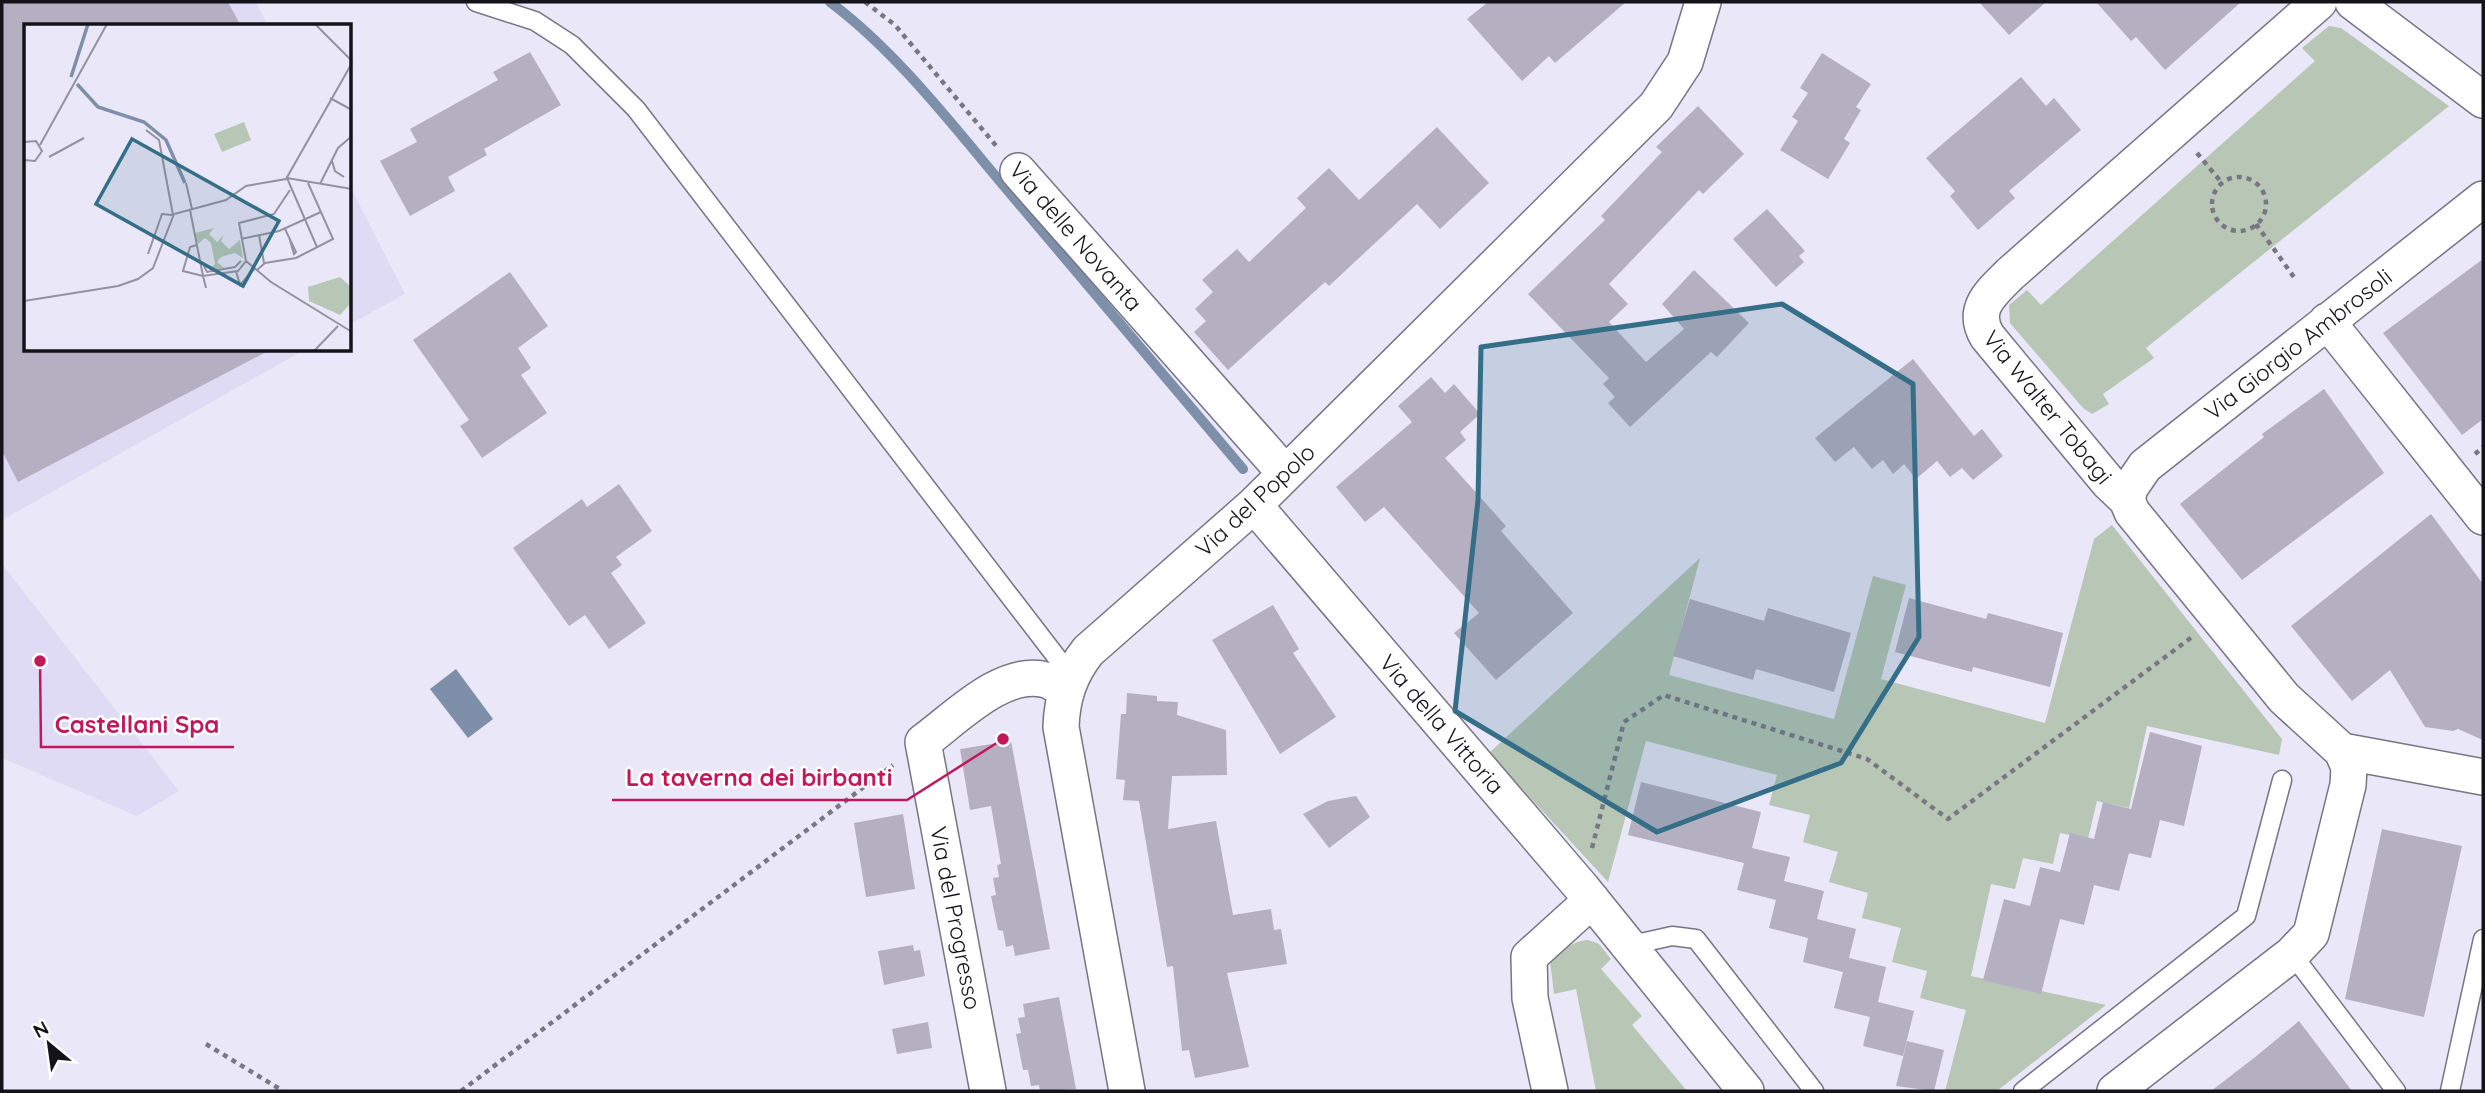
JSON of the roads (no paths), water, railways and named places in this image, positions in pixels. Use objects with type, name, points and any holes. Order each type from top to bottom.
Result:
[{"type":"street","name":"Via del Popolo","points":[[1127,1091],[1061,727],[1068,684],[1088,651],[1254,505],[1656,106],[1685,62],[1703,2]]},
{"type":"street","name":"Via Walter Tobagi","points":[[2319,2],[2010,274],[1982,304],[1981,326],[2109,483],[2127,500],[2132,512],[2284,698],[2342,751]]},
{"type":"street","points":[[2353,2],[2483,100]]},
{"type":"street","name":"Via delle Novanta","points":[[1018,171],[1285,473]]},
{"type":"street","name":"Via Giorgio Ambrosoli","points":[[2127,500],[2130,488],[2145,466],[2483,199]]},
{"type":"street","points":[[2327,321],[2483,517]]},
{"type":"street","name":"Via della Vittoria","points":[[1254,505],[1587,894],[1746,1091]]},
{"type":"street","name":"Via del Progresso","points":[[988,1091],[923,742],[997,688],[1014,681],[1046,680],[1068,684]]},
{"type":"street","points":[[2342,751],[2483,777]]},
{"type":"street","points":[[2115,1091],[2292,954],[2311,934],[2341,815],[2349,767],[2342,751]]},
{"type":"street","points":[[1550,1091],[1530,998],[1529,957],[1587,894]]},
{"type":"lane","points":[[476,2],[535,21],[572,45],[636,109],[1068,684]]},
{"type":"lane","points":[[2023,1091],[2246,916],[2283,780]]},
{"type":"lane","points":[[1627,946],[1672,936],[1696,939],[1814,1091]]},
{"type":"lane","points":[[2450,1091],[2483,939]]},
{"type":"lane","points":[[2292,954],[2396,1091]]},
{"type":"water","points":[[456,669],[493,719],[468,738],[430,689]]},
{"type":"waterway","points":[[830,2],[879,44],[924,91],[1243,469]]},
{"type":"place","name":"Castellani Spa","points":[[40,661]]},
{"type":"place","name":"La taverna dei birbanti","points":[[1003,739]]}]
